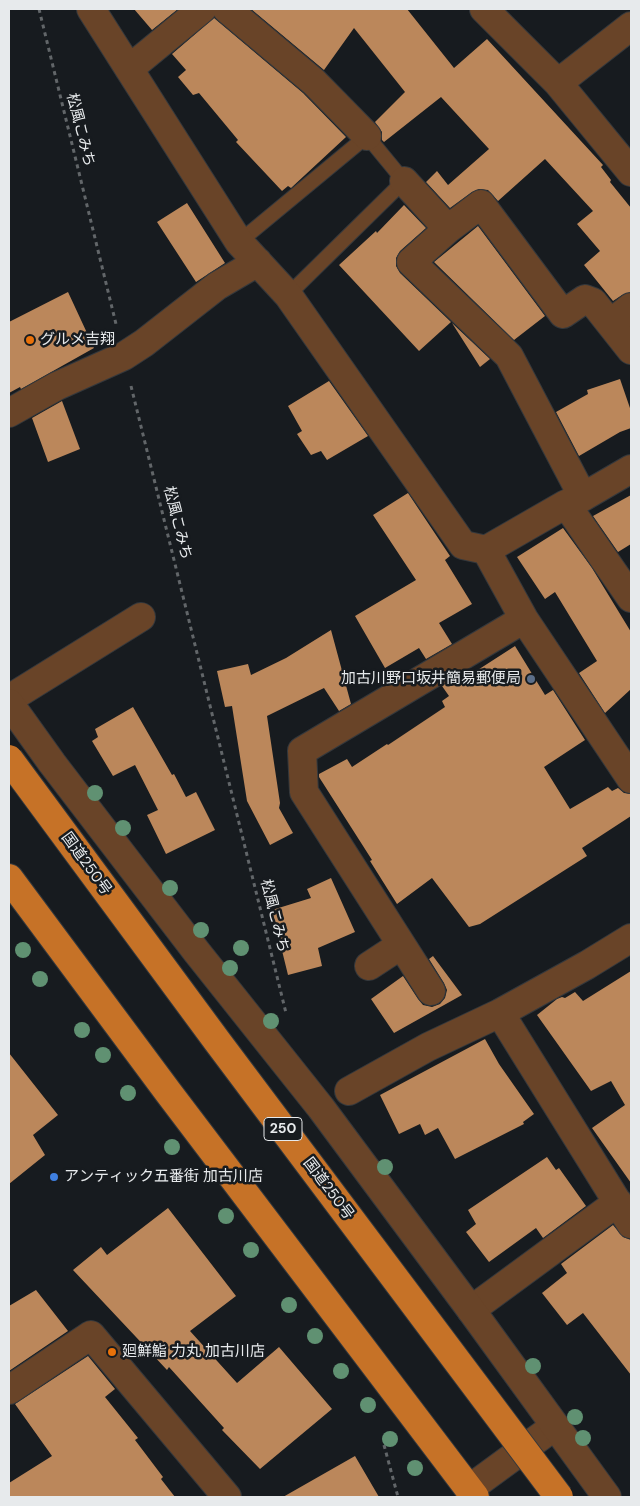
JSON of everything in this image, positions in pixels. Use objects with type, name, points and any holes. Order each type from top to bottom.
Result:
[{"type":"highway","name":"国道250号","points":[[9,759],[216,1041],[559,1497]]},
{"type":"highway","points":[[9,878],[174,1100],[472,1493]]},
{"type":"street","points":[[92,9],[239,242],[288,295],[463,545],[486,550],[631,469]]},
{"type":"street","points":[[129,69],[202,9]]},
{"type":"street","points":[[484,9],[558,84],[631,172]]},
{"type":"street","points":[[242,14],[368,136]]},
{"type":"street","points":[[558,84],[631,26]]},
{"type":"street","points":[[404,181],[448,229]]},
{"type":"street","points":[[631,350],[621,315],[585,299],[563,314],[481,204],[448,229],[411,262],[510,356],[575,501],[631,598]]},
{"type":"street","points":[[9,413],[56,386],[124,356],[144,343],[217,286],[258,262]]},
{"type":"street","points":[[486,550],[524,618],[631,779]]},
{"type":"street","points":[[9,699],[93,633],[141,617]]},
{"type":"street","points":[[431,991],[304,792],[302,751],[524,618]]},
{"type":"street","points":[[9,703],[52,763],[190,943],[321,1108],[607,1497]]},
{"type":"street","points":[[349,1091],[428,1047],[500,1013],[587,965],[631,938]]},
{"type":"street","points":[[369,966],[401,945]]},
{"type":"street","points":[[471,1310],[624,1213],[500,1013]]},
{"type":"street","points":[[9,1390],[91,1335],[227,1497]]},
{"type":"street","points":[[472,1493],[555,1426]]},
{"type":"lane","points":[[239,242],[368,136],[404,181],[288,295]]},
{"type":"path","name":"松風こみち","points":[[39,9],[286,1014]]},
{"type":"path","points":[[384,1445],[398,1497]]},
{"type":"building","points":[[134,9],[178,9],[152,30]]},
{"type":"building","points":[[251,9],[407,9],[454,68],[487,39],[603,165],[601,167],[611,180],[610,182],[631,208],[631,292],[613,301],[584,265],[600,251],[577,224],[593,211],[545,159],[498,201],[488,190],[479,189],[450,208],[426,182],[437,171],[448,185],[489,149],[441,97],[384,142],[382,140],[382,132],[375,122],[405,92],[354,28],[324,70]]},
{"type":"building","points":[[214,18],[303,93],[346,137],[291,188],[288,186],[282,191],[236,142],[238,140],[199,93],[193,95],[178,77],[186,70],[172,54]]},
{"type":"building","points":[[187,203],[225,263],[196,282],[157,222]]},
{"type":"building","points":[[404,205],[426,228],[400,251],[396,258],[396,266],[400,273],[451,322],[419,351],[339,265],[376,231],[377,233]]},
{"type":"building","points":[[478,226],[545,316],[514,340],[434,262]]},
{"type":"building","points":[[68,292],[94,348],[21,389],[20,387],[9,393],[9,322]]},
{"type":"building","points":[[452,323],[490,359],[480,367]]},
{"type":"building","points":[[620,379],[631,411],[631,428],[620,432],[579,456],[556,412],[588,394],[587,390]]},
{"type":"building","points":[[329,381],[368,436],[327,460],[321,451],[311,455],[297,434],[302,431],[288,406]]},
{"type":"building","points":[[62,401],[80,449],[48,462],[32,418]]},
{"type":"building","points":[[408,493],[450,556],[445,560],[472,604],[439,623],[452,644],[426,659],[419,648],[385,668],[355,616],[416,580],[373,515]]},
{"type":"building","points":[[631,495],[631,544],[618,552],[593,516]]},
{"type":"building","points":[[563,528],[592,568],[631,632],[631,689],[605,713],[579,673],[597,661],[555,592],[545,599],[517,557]]},
{"type":"building","points":[[331,630],[351,704],[339,711],[324,688],[267,716],[280,803],[279,808],[293,833],[270,845],[247,801],[232,706],[225,707],[217,671],[248,664],[251,675],[286,658]]},
{"type":"building","points":[[515,646],[545,695],[553,690],[585,740],[544,767],[570,809],[608,787],[612,791],[618,788],[624,793],[631,794],[631,816],[582,848],[587,856],[480,924],[469,927],[432,878],[397,904],[370,861],[372,860],[319,777],[319,774],[347,759],[352,767],[388,745],[445,707],[442,701],[449,696],[442,686],[467,671],[470,675]]},
{"type":"building","points":[[133,707],[186,797],[196,792],[215,830],[166,854],[147,815],[158,810],[135,765],[113,776],[92,741],[98,737],[95,729]]},
{"type":"building","points":[[331,878],[355,932],[318,948],[322,966],[288,975],[272,910],[311,898],[307,889]]},
{"type":"building","points":[[433,956],[462,995],[394,1033],[371,999],[403,976],[423,1005],[432,1007],[440,1004],[445,998],[447,990],[429,959]]},
{"type":"building","points":[[631,971],[631,1183],[592,1128],[625,1105],[611,1081],[591,1091],[537,1015],[557,999],[565,998],[575,992],[583,1001]]},
{"type":"building","points":[[485,1039],[499,1064],[534,1114],[523,1122],[524,1124],[455,1159],[438,1128],[425,1135],[420,1124],[399,1134],[380,1095]]},
{"type":"building","points":[[9,1053],[58,1115],[33,1135],[45,1155],[9,1184]]},
{"type":"building","points":[[547,1157],[556,1170],[559,1168],[586,1206],[543,1238],[536,1228],[489,1262],[466,1232],[476,1224],[468,1210]]},
{"type":"building","points":[[168,1208],[236,1296],[190,1331],[237,1383],[279,1347],[332,1409],[260,1469],[222,1430],[224,1428],[169,1367],[167,1370],[73,1270],[101,1247],[107,1255]]},
{"type":"building","points":[[613,1225],[623,1237],[631,1240],[631,1375],[583,1313],[567,1325],[542,1293],[567,1273],[561,1264]]},
{"type":"building","points":[[36,1290],[68,1331],[9,1371],[9,1306]]},
{"type":"building","points":[[88,1356],[115,1389],[105,1397],[138,1438],[135,1440],[163,1477],[161,1479],[175,1497],[9,1497],[9,1483],[52,1456],[15,1404]]},
{"type":"building","points":[[355,1456],[379,1497],[283,1497]]},
{"type":"place","name":"グルメ吉翔","points":[[30,340]]},
{"type":"place","name":"加古川野口坂井簡易郵便局","points":[[531,679]]},
{"type":"place","name":"アンティック五番街 加古川店","points":[[54,1177]]},
{"type":"place","name":"廻鮮鮨 力丸 加古川店","points":[[112,1352]]}]
